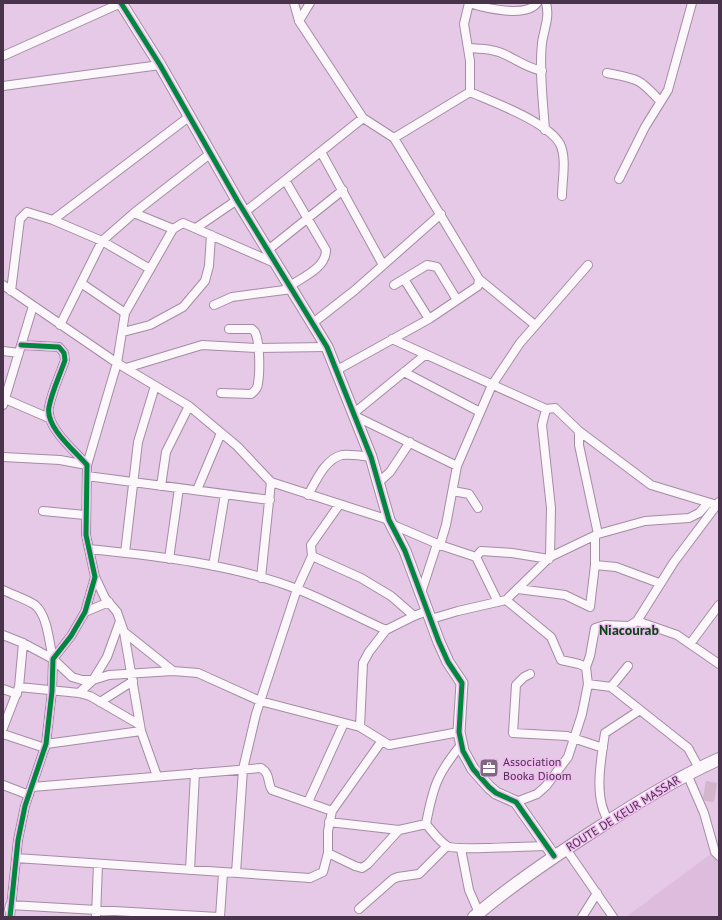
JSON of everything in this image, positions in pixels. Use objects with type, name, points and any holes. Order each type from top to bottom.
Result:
[{"type":"main road","name":"ROUTE DE KEUR MASSAR","points":[[476,915],[554,856],[687,774],[719,759]]},
{"type":"street","points":[[3,56],[121,3],[160,65],[237,200],[327,347],[371,457],[390,522],[405,551],[448,662],[462,683],[459,732],[461,745],[473,769],[489,787],[501,796],[516,802],[554,856]]},
{"type":"street","points":[[294,3],[300,21],[363,118],[394,138],[479,279],[535,325]]},
{"type":"street","points":[[300,21],[310,3]]},
{"type":"street","points":[[470,92],[468,48],[464,24],[469,3],[491,9],[510,11],[532,8],[537,3]]},
{"type":"street","points":[[545,130],[542,43],[549,11],[546,3]]},
{"type":"street","points":[[619,179],[637,141],[668,90],[692,3]]},
{"type":"street","points":[[468,48],[494,50],[508,55],[522,65],[542,71]]},
{"type":"street","points":[[3,86],[160,65]]},
{"type":"street","points":[[607,73],[636,79],[646,85],[660,101]]},
{"type":"street","points":[[470,92],[534,120],[560,144],[563,154],[562,196]]},
{"type":"street","points":[[394,138],[470,92]]},
{"type":"street","points":[[53,220],[190,116]]},
{"type":"street","points":[[245,212],[363,118]]},
{"type":"street","points":[[321,152],[383,265]]},
{"type":"street","points":[[60,325],[102,241],[134,213],[211,154]]},
{"type":"street","points":[[214,305],[232,297],[291,288],[322,263],[326,257],[326,250],[285,180]]},
{"type":"street","points":[[268,250],[343,190]]},
{"type":"street","points":[[196,228],[237,200]]},
{"type":"street","points":[[12,291],[20,219],[27,212],[53,220],[102,241],[150,269]]},
{"type":"street","points":[[134,213],[173,229]]},
{"type":"street","points":[[313,323],[383,265],[441,214]]},
{"type":"street","points":[[157,776],[141,728],[124,632],[120,621],[102,592],[95,577],[86,535],[85,515],[87,465],[117,363],[125,313],[173,229],[183,223],[276,264]]},
{"type":"street","points":[[123,332],[150,325],[183,307],[205,281],[209,266],[211,235]]},
{"type":"street","points":[[421,593],[446,525],[458,466],[492,385],[520,343],[588,265]]},
{"type":"street","points":[[394,285],[427,266],[437,267],[458,300]]},
{"type":"street","points":[[404,279],[430,319]]},
{"type":"street","points":[[337,370],[430,319],[478,286],[479,279]]},
{"type":"street","points":[[81,283],[125,313]]},
{"type":"street","points":[[3,285],[117,363],[189,406],[237,446],[272,482],[390,522],[439,544],[476,557],[502,601],[551,638],[561,660],[586,667]]},
{"type":"street","points":[[33,306],[4,402],[49,418]]},
{"type":"street","points":[[222,393],[251,394],[256,389],[258,383],[258,348],[255,332],[252,329],[229,329]]},
{"type":"street","points":[[392,340],[546,409],[555,408],[578,431],[651,485],[708,503],[718,504]]},
{"type":"street","points":[[21,345],[59,347],[64,353],[65,360],[49,408],[49,418],[53,428],[87,465]]},
{"type":"street","points":[[126,368],[202,345],[258,348],[327,347]]},
{"type":"street","points":[[3,351],[18,353]]},
{"type":"street","points":[[355,414],[425,355]]},
{"type":"street","points":[[404,372],[480,412]]},
{"type":"street","points":[[125,552],[138,442],[156,386]]},
{"type":"street","points":[[161,486],[166,452],[189,406]]},
{"type":"street","points":[[546,409],[542,425],[551,508],[550,558]]},
{"type":"street","points":[[355,414],[458,466]]},
{"type":"street","points":[[518,589],[565,594],[590,608],[595,565],[596,535],[579,445],[578,431]]},
{"type":"street","points":[[197,490],[221,433]]},
{"type":"street","points":[[379,482],[390,472],[410,442]]},
{"type":"street","points":[[308,495],[326,466],[333,459],[343,455],[371,457]]},
{"type":"street","points":[[3,457],[60,460],[87,465]]},
{"type":"street","points":[[87,476],[270,500]]},
{"type":"street","points":[[261,578],[272,482]]},
{"type":"street","points":[[169,559],[179,488]]},
{"type":"street","points":[[453,491],[469,494],[478,508]]},
{"type":"street","points":[[213,566],[225,494]]},
{"type":"street","points":[[360,727],[363,663],[386,630],[414,616],[458,611],[502,601],[518,589],[550,558],[596,535],[645,521],[689,518],[699,513],[708,503]]},
{"type":"street","points":[[516,802],[536,794],[546,786],[568,757],[575,739],[588,684],[586,667],[590,656],[595,628],[605,625],[630,626],[637,621],[659,583],[718,504]]},
{"type":"street","points":[[236,873],[243,769],[260,701],[297,589],[312,556],[311,545],[339,505]]},
{"type":"street","points":[[43,511],[85,515]]},
{"type":"street","points":[[89,549],[125,552],[213,566],[261,578],[297,589],[386,630]]},
{"type":"street","points":[[476,557],[481,552],[512,553],[550,558]]},
{"type":"street","points":[[312,556],[373,585],[391,596],[414,616]]},
{"type":"street","points":[[595,565],[616,567],[659,583]]},
{"type":"street","points":[[53,659],[71,636],[84,612],[95,577]]},
{"type":"street","points":[[3,590],[35,605],[44,621],[53,659],[52,691],[45,746],[30,791],[18,840],[10,905],[10,917]]},
{"type":"street","points":[[84,612],[108,602]]},
{"type":"street","points":[[690,644],[719,605]]},
{"type":"street","points":[[79,693],[94,680],[107,657],[120,621]]},
{"type":"street","points":[[637,621],[677,635],[718,663]]},
{"type":"street","points":[[124,632],[173,671]]},
{"type":"street","points":[[3,635],[24,642],[53,659],[72,677],[82,680],[94,680],[109,676],[133,678],[173,671],[198,673],[260,701],[360,727],[381,742],[392,746],[459,732]]},
{"type":"street","points":[[3,728],[18,690],[24,642]]},
{"type":"street","points":[[611,687],[628,666]]},
{"type":"street","points":[[530,674],[524,677],[516,685],[513,733],[556,735],[575,739],[603,748]]},
{"type":"street","points":[[100,702],[133,678]]},
{"type":"street","points":[[588,684],[611,687],[688,748],[699,768]]},
{"type":"street","points":[[3,689],[79,693],[90,696],[141,728]]},
{"type":"street","points":[[609,821],[602,813],[599,779],[604,733],[640,710]]},
{"type":"street","points":[[308,802],[344,723]]},
{"type":"street","points":[[3,734],[45,746],[141,728]]},
{"type":"street","points":[[16,858],[223,873],[310,878],[317,876],[323,872],[328,853],[329,822],[332,811],[381,742]]},
{"type":"street","points":[[426,824],[437,780],[444,767],[461,745]]},
{"type":"street","points":[[3,785],[30,791],[157,776],[261,768],[268,775],[269,786],[272,790],[332,811]]},
{"type":"street","points":[[190,870],[195,773]]},
{"type":"street","points":[[687,774],[704,813],[715,852],[719,856]]},
{"type":"street","points":[[329,822],[399,830],[426,824]]},
{"type":"street","points":[[426,824],[447,846],[461,849],[546,846]]},
{"type":"street","points":[[328,853],[362,868],[399,830]]},
{"type":"street","points":[[359,909],[393,879],[419,874],[447,846]]},
{"type":"street","points":[[461,849],[469,890],[476,915]]},
{"type":"street","points":[[566,849],[613,917]]},
{"type":"street","points":[[96,913],[98,864]]},
{"type":"street","points":[[10,905],[96,913],[219,917],[223,873]]},
{"type":"street","points":[[582,917],[597,893]]},
{"type":"street","points":[[6,917],[10,905]]},
{"type":"shaded area","points":[[712,853],[719,862],[719,917],[626,917]]},
{"type":"building","points":[[706,781],[717,783],[714,802],[705,801],[703,798]]},
{"type":"cycle path","points":[[121,3],[160,65],[237,200],[327,347],[371,457],[389,520],[405,551],[439,642],[448,662],[462,683],[459,732],[463,751],[473,769],[489,787],[496,793],[516,802],[554,856]]},
{"type":"cycle path","points":[[10,917],[18,840],[25,806],[46,744],[52,691],[53,659],[71,636],[85,612],[95,577],[86,535],[87,465],[62,438],[52,423],[49,415],[52,395],[65,360],[64,353],[59,347],[21,345]]},
{"type":"place","name":"Association Booka Dioom","points":[[489,768]]},
{"type":"district","name":"Niacourab","points":[[629,630]]}]
